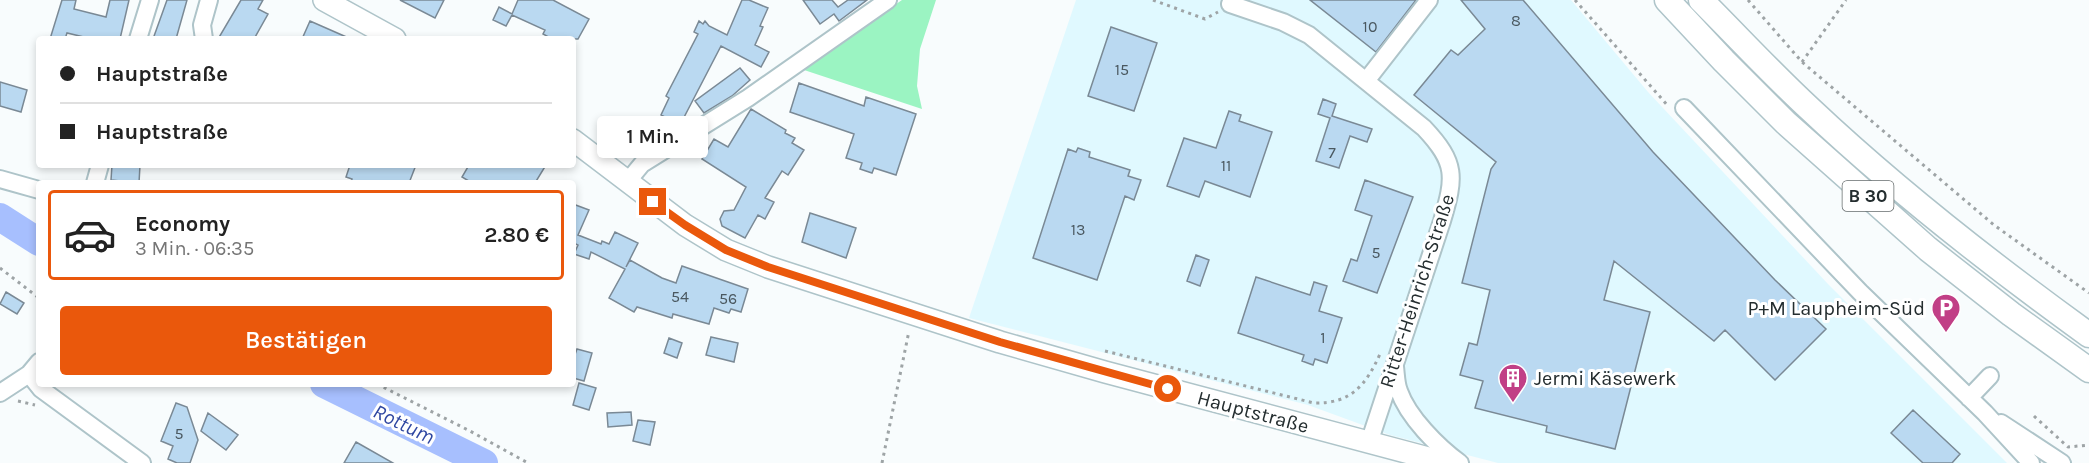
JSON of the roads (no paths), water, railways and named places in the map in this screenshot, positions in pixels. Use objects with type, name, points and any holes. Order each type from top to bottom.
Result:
[{"type":"highway","name":"B 30","points":[[1667,0],[1786,123],[1919,241],[2012,314],[2089,370]]},
{"type":"highway","name":"B 30","points":[[1701,0],[1809,109],[1896,186],[1998,267],[2089,334]]},
{"type":"main road","points":[[324,0],[390,36]]},
{"type":"main road","name":"Hauptstraße","points":[[576,142],[685,225],[726,250],[768,267],[912,314],[1105,372],[1447,463]]},
{"type":"street","points":[[139,36],[150,0]]},
{"type":"street","points":[[204,36],[202,25],[209,0]]},
{"type":"street","points":[[628,181],[642,164],[748,98],[888,0]]},
{"type":"street","points":[[1366,81],[1428,0]]},
{"type":"street","name":"Ritter-Heinrich-Straße","points":[[1230,4],[1283,22],[1309,35],[1424,128],[1438,143],[1451,166],[1451,190],[1448,201],[1369,443]]},
{"type":"street","points":[[1684,108],[1860,292],[1985,413],[2031,463]]},
{"type":"street","points":[[0,179],[36,189]]},
{"type":"street","points":[[1395,363],[1399,390],[1418,422],[1444,451],[1460,463]]},
{"type":"street","points":[[0,393],[34,368]]},
{"type":"street","points":[[1969,398],[1990,376]]},
{"type":"street","points":[[40,387],[142,463]]},
{"type":"street","points":[[1985,413],[2018,432],[2062,463]]},
{"type":"waterway","name":"Rottum","points":[[0,217],[36,240]]},
{"type":"waterway","name":"Rottum","points":[[330,387],[484,463]]},
{"type":"place","name":"P+M Laupheim-Süd","points":[[1946,334]]},
{"type":"place","name":"Jermi Käsewerk","points":[[1513,404]]}]
